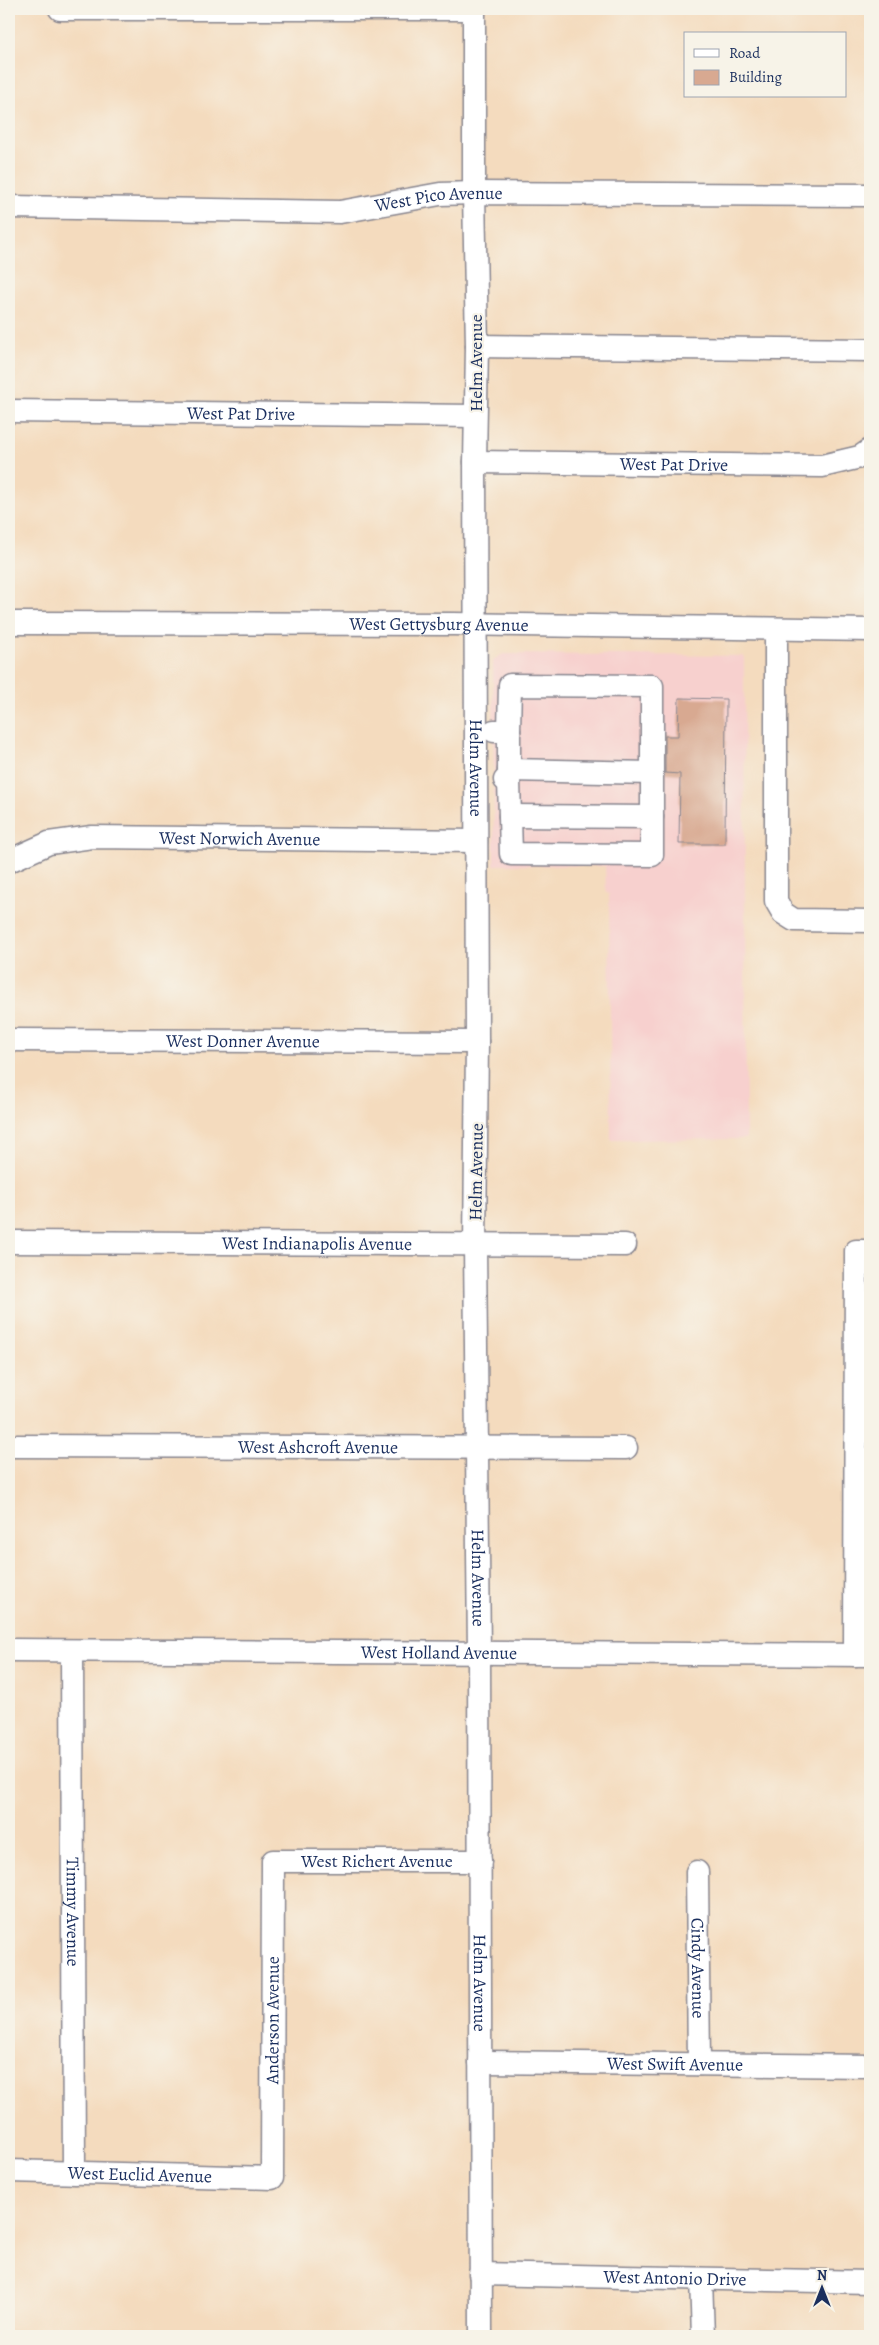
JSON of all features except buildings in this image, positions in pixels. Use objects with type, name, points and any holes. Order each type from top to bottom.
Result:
[{"type":"street","points":[[60,9],[474,9]]},
{"type":"street","name":"Helm Avenue","points":[[474,9],[474,192],[477,346],[475,416],[477,1042],[475,1245],[479,1653],[481,2336]]},
{"type":"street","name":"West Pico Avenue","points":[[9,207],[340,212],[440,194],[474,192],[870,196]]},
{"type":"street","points":[[477,346],[870,350]]},
{"type":"street","name":"West Pat Drive","points":[[9,411],[475,416]]},
{"type":"street","name":"West Pat Drive","points":[[475,462],[822,466],[860,456],[870,450]]},
{"type":"street","name":"West Gettysburg Avenue","points":[[9,623],[475,625],[870,630]]},
{"type":"street","points":[[776,630],[776,901],[783,913],[794,920],[870,921]]},
{"type":"street","points":[[510,685],[652,686],[651,773],[652,855],[512,854],[509,775],[510,685]]},
{"type":"street","points":[[476,732],[509,731]]},
{"type":"street","points":[[476,780],[509,775],[651,773]]},
{"type":"street","points":[[510,816],[652,817]]},
{"type":"street","name":"West Norwich Avenue","points":[[9,861],[49,843],[92,837],[476,841]]},
{"type":"street","name":"West Donner Avenue","points":[[9,1040],[477,1042]]},
{"type":"street","name":"West Indianapolis Avenue","points":[[9,1242],[625,1245]]},
{"type":"street","points":[[863,1251],[863,1655]]},
{"type":"street","name":"West Ashcroft Avenue","points":[[9,1446],[626,1448]]},
{"type":"street","name":"West Holland Avenue","points":[[9,1650],[72,1652],[863,1655]]},
{"type":"street","name":"Timmy Avenue","points":[[72,1652],[74,2173]]},
{"type":"street","name":"West Richert Avenue","points":[[273,1861],[480,1861]]},
{"type":"street","name":"Anderson Avenue","points":[[272,2178],[273,1861]]},
{"type":"street","name":"Cindy Avenue","points":[[697,1872],[699,2064]]},
{"type":"street","name":"West Swift Avenue","points":[[480,2062],[870,2066]]},
{"type":"street","name":"West Euclid Avenue","points":[[9,2171],[272,2178]]},
{"type":"street","name":"West Antonio Drive","points":[[480,2274],[870,2282]]},
{"type":"street","points":[[701,2279],[703,2336]]},
{"type":"shaded area","points":[[503,654],[744,656],[746,1139],[611,1140],[609,893],[606,893],[605,866],[494,865],[493,660]]}]
